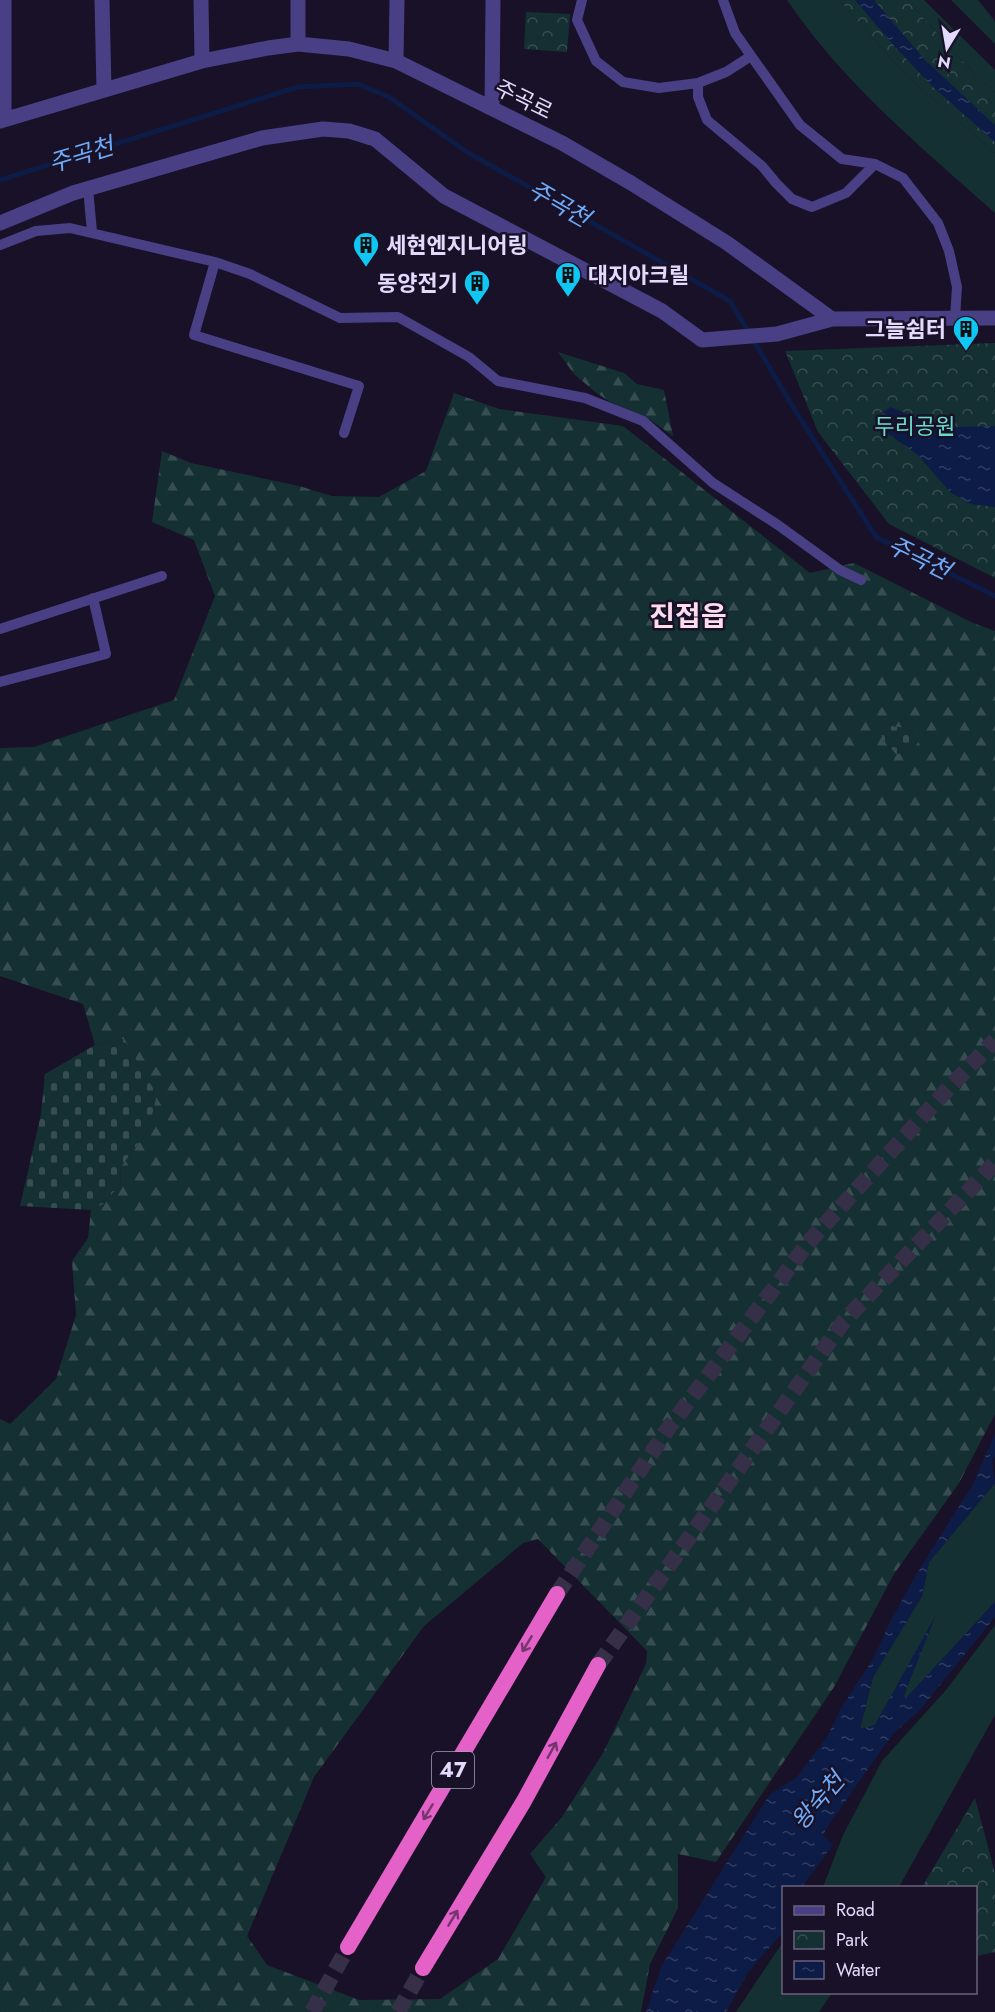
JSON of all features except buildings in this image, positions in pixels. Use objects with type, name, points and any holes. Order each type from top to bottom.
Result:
[{"type":"highway","name":"47","points":[[348,1947],[557,1594]]},
{"type":"highway","points":[[423,1968],[524,1801],[598,1665]]},
{"type":"street","points":[[2,121],[4,0]]},
{"type":"street","points":[[102,0],[104,90]]},
{"type":"street","points":[[201,0],[202,60]]},
{"type":"street","points":[[298,0],[298,44]]},
{"type":"street","points":[[396,61],[397,0]]},
{"type":"street","points":[[492,108],[493,0]]},
{"type":"street","name":"주곡로","points":[[2,121],[202,60],[298,44],[349,49],[396,61],[562,143],[727,243],[832,320]]},
{"type":"street","points":[[0,223],[88,188],[262,138],[323,129],[349,131],[375,139],[444,196],[662,311],[702,340],[777,334],[832,320],[995,318]]},
{"type":"lane","points":[[582,0],[577,20],[596,61],[623,82],[659,88],[698,83],[726,72],[751,56]]},
{"type":"lane","points":[[723,0],[735,33],[800,125],[842,159],[875,164],[903,178],[938,223],[950,251],[957,287],[955,318]]},
{"type":"lane","points":[[698,83],[698,97],[707,120],[762,166],[792,199],[812,207],[846,193],[875,164]]},
{"type":"lane","points":[[88,188],[92,232]]},
{"type":"lane","points":[[0,245],[36,231],[70,228],[214,262],[250,274],[340,318],[398,317],[469,357],[498,381],[585,398],[643,422],[713,483],[778,525],[840,570],[861,580]]},
{"type":"lane","points":[[214,262],[194,335],[359,386],[344,433]]},
{"type":"lane","points":[[0,629],[162,576]]},
{"type":"lane","points":[[0,682],[106,654],[93,598]]},
{"type":"green space","points":[[787,0],[839,0],[908,77],[995,153],[995,213],[884,113],[833,59]]},
{"type":"green space","points":[[839,0],[907,0],[995,93],[995,153],[908,77]]},
{"type":"green space","points":[[907,0],[924,0],[995,70],[995,93],[968,67]]},
{"type":"green space","points":[[951,0],[978,0],[995,21],[995,44]]},
{"type":"green space","points":[[526,12],[570,14],[567,52],[524,49]]},
{"type":"green space","name":"두리공원","points":[[995,343],[995,578],[889,524],[818,432],[785,351]]},
{"type":"green space","points":[[558,352],[624,373],[637,384],[664,390],[673,436],[649,419],[610,402],[594,391],[574,374]]},
{"type":"green space","points":[[454,393],[499,409],[623,426],[810,573],[854,563],[973,623],[995,631],[995,1414],[959,1483],[894,1574],[834,1687],[716,1862],[678,1854],[678,1908],[650,1964],[641,2012],[0,2012],[0,1419],[10,1424],[56,1379],[76,1315],[72,1261],[88,1238],[91,1210],[103,1204],[121,1184],[120,1168],[148,1131],[124,1039],[95,1045],[83,1004],[0,976],[0,748],[34,747],[174,700],[215,596],[194,540],[152,522],[162,451],[191,463],[299,486],[332,496],[379,497],[426,471]],"holes":[[[886,725],[915,730],[889,748]],[[538,1539],[647,1651],[646,1664],[603,1753],[562,1817],[530,1854],[546,1877],[498,1959],[440,1999],[359,2000],[267,1965],[247,1936],[314,1777],[424,1626],[523,1543]]]},
{"type":"green space","points":[[886,725],[915,730],[921,735],[912,749],[896,754],[882,738],[881,728]]},
{"type":"green space","points":[[124,1039],[157,1095],[148,1131],[120,1168],[121,1184],[103,1204],[91,1210],[20,1206],[41,1114],[45,1074],[95,1045]]},
{"type":"green space","points":[[995,1483],[995,1602],[905,1700],[904,1695],[933,1621],[875,1725],[860,1729],[873,1677],[922,1596],[929,1562]]},
{"type":"green space","points":[[995,1625],[995,1715],[900,1886],[823,1886],[843,1835],[882,1761],[946,1690]]},
{"type":"green space","points":[[975,1798],[995,1873],[995,1952],[977,1956],[977,1886],[923,1886]]},
{"type":"green space","points":[[782,1943],[782,1994],[831,1994],[819,2012],[736,2012]]},
{"type":"water","points":[[855,0],[874,0],[925,60],[995,125],[995,142],[933,87]]},
{"type":"water","points":[[891,407],[922,420],[957,427],[995,426],[995,507],[970,504],[950,492],[918,455],[884,431],[881,413]]},
{"type":"water","name":"왕숙천","points":[[995,1434],[995,1456],[992,1460],[995,1483],[929,1562],[922,1596],[873,1677],[860,1729],[875,1725],[936,1615],[904,1695],[905,1699],[995,1602],[995,1617],[919,1711],[892,1735],[828,1826],[823,1835],[833,1845],[803,1886],[782,1886],[782,1933],[749,1971],[726,2012],[646,2012],[661,1967],[770,1794],[796,1778],[827,1737],[841,1708],[873,1659],[917,1573],[972,1486]]},
{"type":"waterway","name":"주곡천","points":[[0,180],[298,87],[358,84],[389,97],[467,152],[730,301],[793,407],[876,537],[995,596]]},
{"type":"tunnel","points":[[557,1594],[667,1430],[808,1243],[995,1040]]},
{"type":"tunnel","points":[[598,1665],[844,1321],[995,1163]]},
{"type":"tunnel","points":[[312,2012],[348,1947]]},
{"type":"tunnel","points":[[398,2012],[423,1968]]},
{"type":"place","name":"세현엔지니어링","points":[[366,268]]},
{"type":"place","name":"대지아크릴","points":[[568,298]]},
{"type":"place","name":"동양전기","points":[[477,306]]},
{"type":"place","name":"그늘쉼터","points":[[966,352]]},
{"type":"district","name":"진접읍","points":[[688,616]]}]
